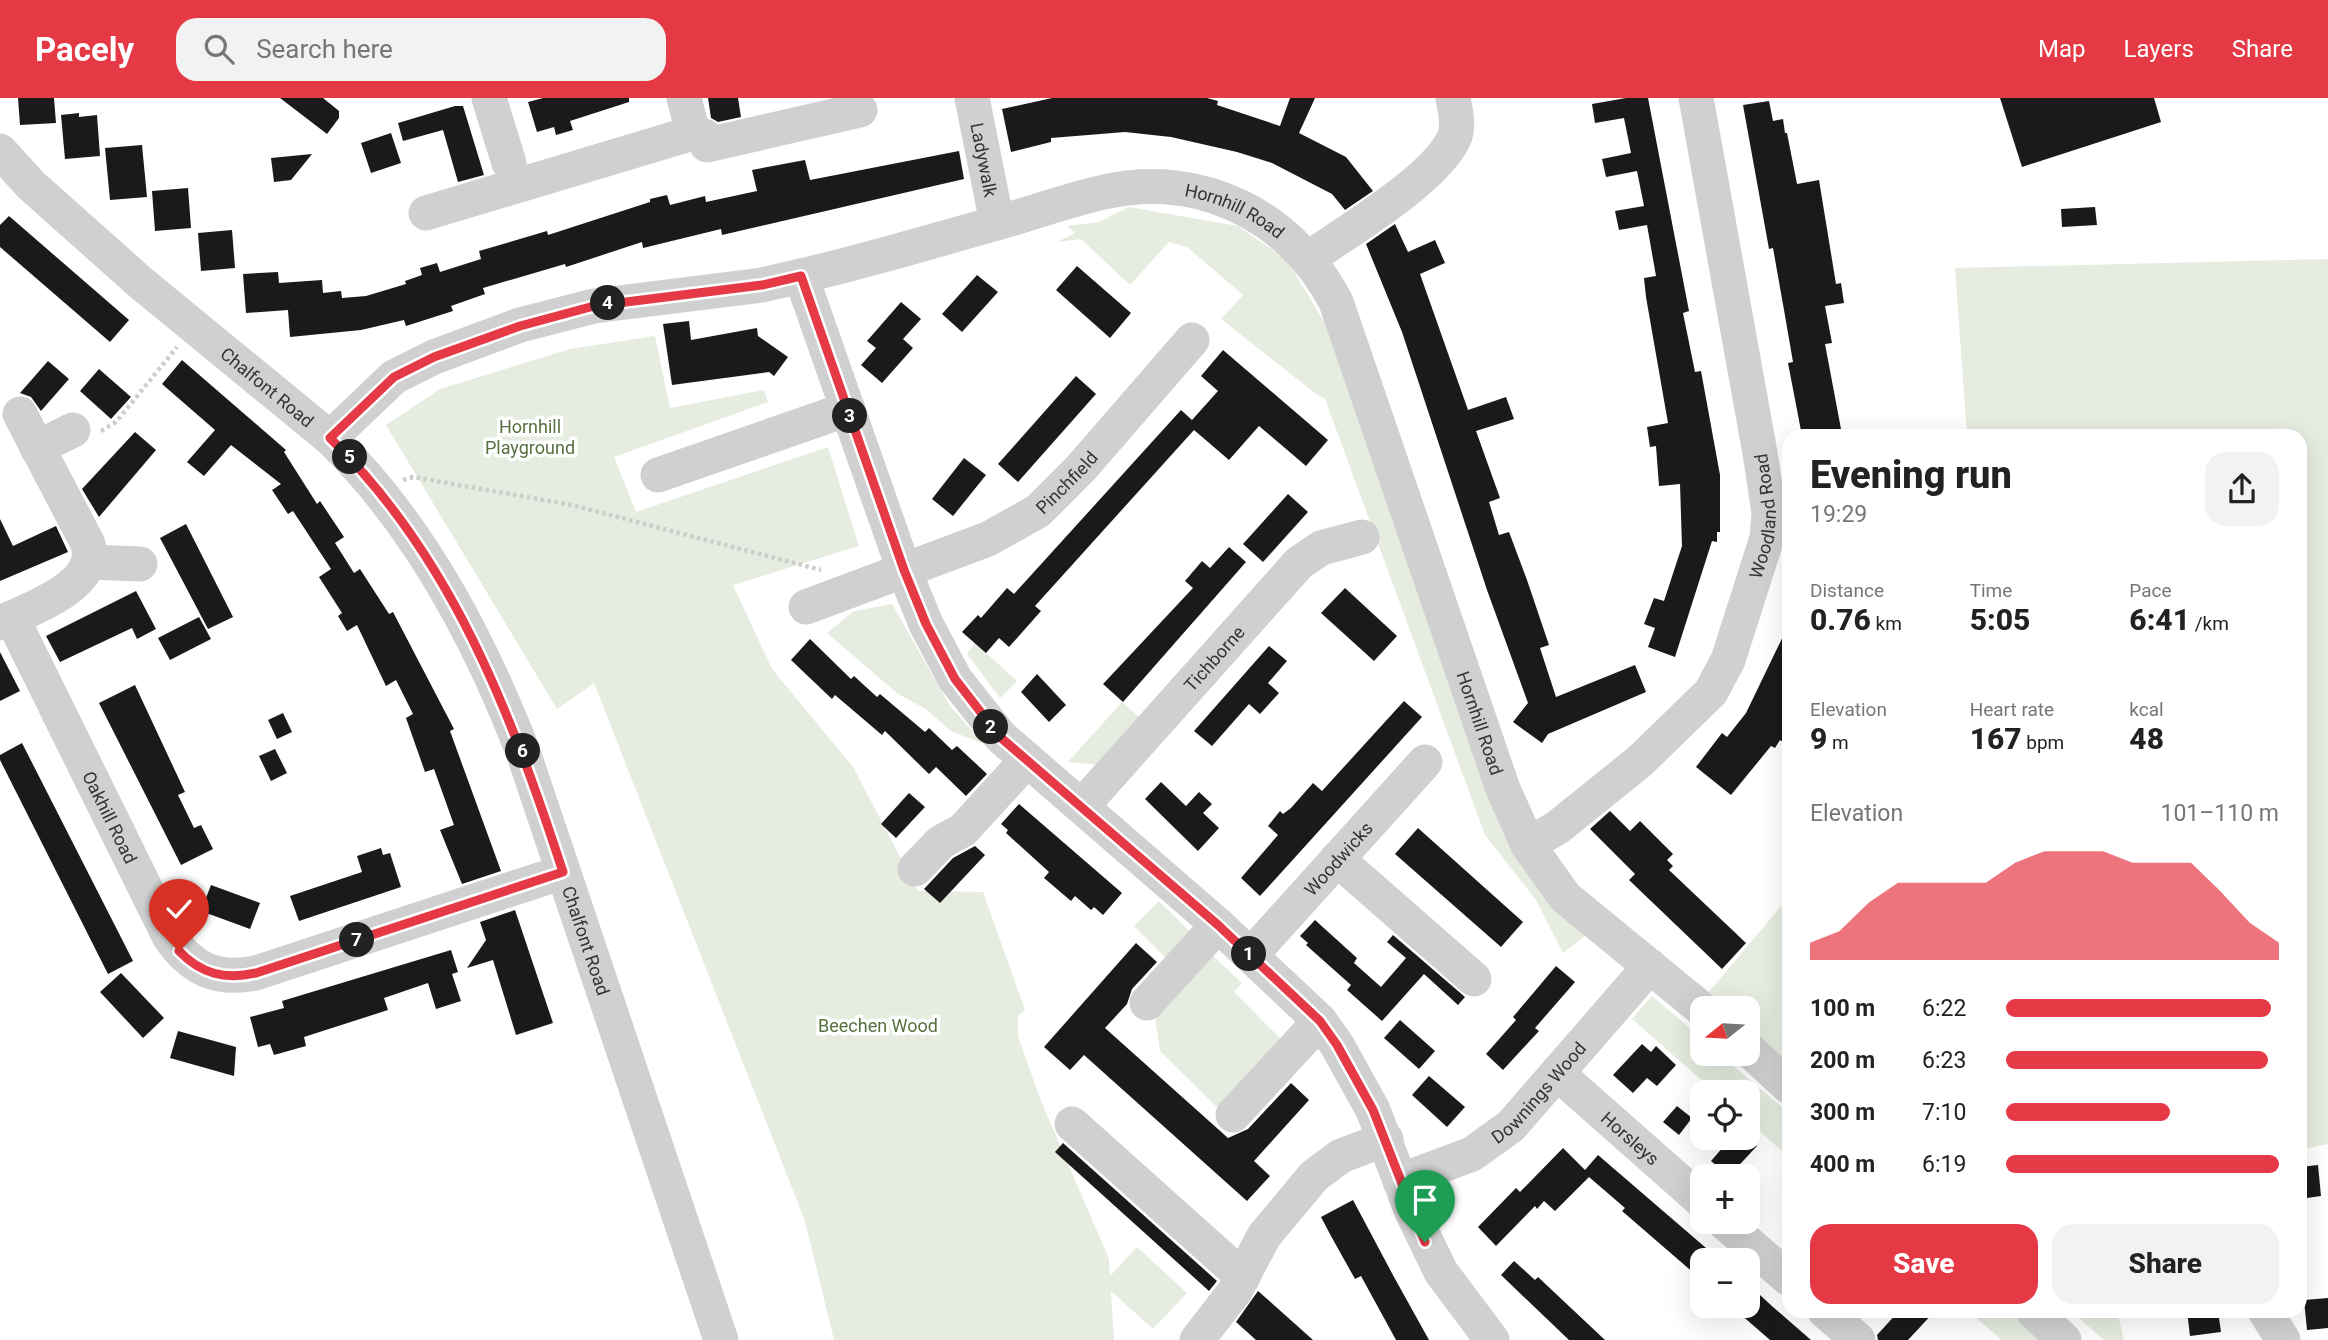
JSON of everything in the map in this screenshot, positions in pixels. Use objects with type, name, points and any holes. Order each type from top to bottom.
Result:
[{"type":"street","points":[[489,98],[509,163]]},
{"type":"street","points":[[684,98],[693,133]]},
{"type":"street","name":"Ladywalk","points":[[972,98],[997,223]]},
{"type":"street","points":[[1309,258],[1426,173],[1455,135],[1457,120],[1453,98]]},
{"type":"street","name":"Woodland Road","points":[[1528,845],[1558,827],[1640,761],[1711,692],[1728,660],[1767,538],[1769,513],[1762,465],[1696,98]]},
{"type":"street","points":[[426,213],[693,133],[704,136],[707,145],[860,110]]},
{"type":"street","name":"Chalfont Road","points":[[0,151],[72,224],[141,284],[196,326],[330,438],[373,483],[411,534],[441,582],[510,719],[721,1340]]},
{"type":"street","name":"Hornhill Road","points":[[330,438],[394,377],[434,357],[520,326],[594,306],[762,285],[997,223],[1106,191],[1173,188],[1229,201],[1272,224],[1309,258],[1343,319],[1503,789],[1528,845],[1565,897],[1690,999]]},
{"type":"street","points":[[801,276],[904,570],[926,624],[955,679],[983,719],[1218,925],[1320,1021],[1356,1077],[1386,1139],[1400,1181],[1441,1272],[1492,1340]]},
{"type":"street","name":"Pinchfield","points":[[806,607],[988,539],[1038,511],[1081,468],[1192,341]]},
{"type":"street","points":[[658,475],[848,409]]},
{"type":"street","points":[[20,414],[88,544],[89,562],[140,564]]},
{"type":"street","points":[[37,448],[73,430]]},
{"type":"street","name":"Tichborne","points":[[1082,806],[1299,563],[1321,548],[1362,537]]},
{"type":"street","name":"Oakhill Road","points":[[89,562],[78,582],[6,621],[170,936],[188,961],[211,974],[224,977],[256,973],[563,872]]},
{"type":"street","points":[[915,869],[941,842],[963,830],[1027,760]]},
{"type":"street","name":"Woodwicks","points":[[1251,955],[1425,762]]},
{"type":"street","points":[[1337,859],[1474,979]]},
{"type":"street","points":[[1147,1003],[1218,925]]},
{"type":"street","name":"Downings Wood","points":[[1400,1181],[1445,1166],[1493,1141],[1511,1126],[1650,965]]},
{"type":"street","points":[[1233,1115],[1320,1021]]},
{"type":"street","points":[[1760,1060],[1782,1080]]},
{"type":"street","name":"Horsleys","points":[[1557,1073],[1690,1191]]},
{"type":"street","points":[[1072,1124],[1243,1277]]},
{"type":"street","points":[[1203,1338],[1243,1277],[1264,1236],[1320,1171],[1340,1156],[1386,1139]]},
{"type":"street","points":[[1738,1234],[1782,1273]]},
{"type":"street","points":[[1833,1318],[1858,1340]]},
{"type":"street","points":[[2040,1318],[2064,1340]]},
{"type":"street","points":[[2269,1318],[2283,1340]]},
{"type":"path","points":[[73,430],[97,432],[116,422],[196,326]]},
{"type":"path","points":[[405,479],[470,486],[572,505],[848,577],[859,586]]},
{"type":"green space","points":[[1129,207],[1238,226],[1287,260],[1326,325],[1503,829],[1585,936],[1563,953],[1536,900],[1485,835],[1325,399],[1221,319],[1243,295],[1187,247],[1169,242],[1130,285],[1081,239],[1057,242],[1075,233],[1067,226],[1099,222]]},
{"type":"green space","points":[[2328,259],[2328,1144],[2307,1148],[2307,429],[1966,429],[1955,268]]},
{"type":"green space","name":"Beechen Wood","points":[[655,336],[670,408],[764,390],[768,402],[614,457],[636,512],[828,447],[859,546],[733,585],[772,669],[853,767],[918,891],[983,892],[1025,1010],[1018,1016],[1018,1036],[1041,1101],[1109,1259],[1110,1276],[1137,1247],[1187,1293],[1153,1329],[1111,1291],[1114,1340],[834,1340],[805,1221],[594,683],[557,709],[386,425],[440,389],[570,349]]},
{"type":"green space","points":[[892,604],[950,706],[984,744],[951,731],[926,709],[898,694],[827,633],[854,611]]},
{"type":"green space","points":[[975,643],[1017,681],[1000,698],[967,654]]},
{"type":"green space","points":[[1122,702],[1140,718],[1099,765],[1068,762]]},
{"type":"green space","points":[[1159,901],[1200,942],[1177,969],[1134,926]]},
{"type":"green space","points":[[1782,905],[1782,1057],[1760,1037],[1760,996],[1714,996],[1709,992]]},
{"type":"green space","points":[[1204,947],[1242,983],[1234,992],[1290,1048],[1227,1117],[1160,1051],[1153,1003]]},
{"type":"green space","points":[[1652,996],[1690,1028],[1690,1066],[1733,1066],[1750,1080],[1701,1080],[1632,1019]]},
{"type":"green space","points":[[1760,1088],[1782,1107],[1782,1151],[1760,1132]]},
{"type":"green space","points":[[1976,1318],[2017,1318],[2040,1340],[2002,1340]]},
{"type":"green space","points":[[2079,1318],[2119,1318],[2124,1340],[2104,1340]]},
{"type":"building","points":[[18,98],[54,98],[56,123],[20,125]]},
{"type":"building","points":[[280,98],[323,98],[339,111],[339,118],[327,134]]},
{"type":"building","points":[[543,98],[629,98],[629,102],[570,121],[573,130],[556,135],[554,127],[537,132],[528,102]]},
{"type":"building","points":[[708,98],[738,98],[741,117],[718,122],[711,118]]},
{"type":"building","points":[[1052,98],[1207,98],[1218,101],[1217,105],[1280,126],[1290,98],[1315,98],[1299,133],[1346,157],[1373,191],[1345,210],[1332,194],[1272,163],[1171,137],[1125,132],[1051,138],[1051,142],[1011,152],[1002,109]]},
{"type":"building","points":[[1626,98],[1648,98],[1689,311],[1683,313],[1695,372],[1701,371],[1720,475],[1720,532],[1717,532],[1717,542],[1712,541],[1675,657],[1648,647],[1655,628],[1644,624],[1654,598],[1664,601],[1682,546],[1680,484],[1659,486],[1656,446],[1650,447],[1647,427],[1668,423],[1644,278],[1656,276],[1647,225],[1619,230],[1615,211],[1644,206],[1637,171],[1606,177],[1602,159],[1631,153],[1624,118],[1595,123],[1592,104]]},
{"type":"building","points":[[2000,98],[2154,98],[2161,122],[2022,167]]},
{"type":"building","points":[[1769,101],[1773,121],[1783,119],[1797,184],[1819,180],[1836,284],[1841,283],[1844,303],[1825,306],[1832,343],[1825,344],[1841,429],[1801,429],[1788,363],[1793,362],[1773,248],[1769,249],[1743,105]]},
{"type":"building","points":[[463,106],[484,175],[458,182],[443,130],[403,141],[398,123]]},
{"type":"building","points":[[79,113],[79,117],[97,115],[100,156],[65,159],[61,115]]},
{"type":"building","points":[[391,133],[401,163],[371,173],[361,143]]},
{"type":"building","points":[[142,145],[147,197],[110,200],[105,148]]},
{"type":"building","points":[[959,151],[964,179],[722,235],[721,229],[643,248],[642,242],[566,267],[565,264],[483,288],[485,294],[451,306],[453,311],[406,326],[404,320],[361,330],[290,337],[288,310],[246,313],[243,274],[278,272],[279,283],[322,280],[323,293],[341,291],[342,298],[366,296],[406,284],[405,281],[422,275],[420,268],[437,263],[440,272],[481,259],[479,251],[547,231],[548,235],[650,202],[650,199],[667,195],[670,205],[705,196],[706,202],[757,191],[752,170],[805,160],[810,180]]},
{"type":"building","points":[[312,154],[291,180],[274,182],[271,158]]},
{"type":"building","points":[[188,188],[191,228],[155,231],[152,191]]},
{"type":"building","points":[[2095,207],[2097,225],[2062,227],[2061,209]]},
{"type":"building","points":[[9,216],[129,320],[110,342],[0,247],[0,225]]},
{"type":"building","points":[[1395,224],[1408,252],[1435,240],[1445,263],[1420,274],[1468,410],[1506,397],[1514,419],[1476,431],[1500,498],[1489,502],[1499,535],[1509,532],[1549,645],[1540,648],[1556,697],[1635,665],[1646,692],[1548,734],[1542,743],[1513,722],[1528,703],[1487,590],[1402,332],[1366,244]]},
{"type":"building","points":[[232,230],[235,268],[201,271],[198,233]]},
{"type":"building","points":[[1077,266],[1131,313],[1110,338],[1056,290]]},
{"type":"building","points":[[977,275],[998,292],[962,332],[942,314]]},
{"type":"building","points":[[901,302],[921,319],[903,339],[913,348],[882,383],[861,365],[876,348],[867,341]]},
{"type":"building","points":[[689,321],[691,340],[757,328],[758,336],[788,357],[774,376],[769,372],[672,385],[663,324]]},
{"type":"building","points":[[1223,350],[1328,440],[1306,466],[1259,426],[1229,460],[1194,430],[1035,606],[1041,611],[1009,647],[999,638],[986,653],[962,632],[978,615],[981,618],[1007,588],[1014,594],[1181,410],[1192,420],[1218,391],[1201,376]]},
{"type":"building","points":[[182,360],[286,450],[284,452],[317,504],[320,501],[344,537],[335,543],[354,573],[360,569],[389,614],[393,612],[454,729],[450,731],[501,871],[462,884],[440,830],[454,825],[434,769],[425,772],[406,718],[413,714],[396,680],[386,686],[357,625],[347,631],[338,616],[342,613],[319,577],[331,569],[293,511],[288,514],[272,490],[281,484],[231,445],[204,476],[187,462],[215,430],[162,384]]},
{"type":"building","points":[[48,361],[69,379],[41,411],[31,397],[20,393]]},
{"type":"building","points":[[99,369],[131,397],[111,419],[80,391]]},
{"type":"building","points":[[1076,376],[1096,394],[1018,482],[998,464]]},
{"type":"building","points":[[135,432],[156,450],[99,517],[82,489]]},
{"type":"building","points":[[964,458],[986,475],[953,516],[932,499]]},
{"type":"building","points":[[1288,494],[1308,512],[1263,562],[1243,544]]},
{"type":"building","points":[[0,519],[13,546],[56,526],[68,552],[0,581]]},
{"type":"building","points":[[186,524],[233,617],[208,629],[160,538]]},
{"type":"building","points":[[1229,547],[1246,562],[1123,702],[1103,684],[1193,588],[1185,581],[1202,561],[1210,568]]},
{"type":"building","points":[[1345,588],[1397,636],[1374,661],[1321,613]]},
{"type":"building","points":[[136,591],[156,629],[137,639],[132,628],[60,662],[46,636]]},
{"type":"building","points":[[199,617],[211,639],[170,660],[158,638]]},
{"type":"building","points":[[1782,638],[1782,742],[1780,740],[1775,748],[1771,746],[1731,795],[1696,767],[1722,733],[1727,737],[1746,713]]},
{"type":"building","points":[[810,639],[851,679],[854,676],[877,697],[880,694],[925,732],[929,728],[952,750],[957,746],[987,774],[966,796],[936,767],[929,774],[885,731],[882,735],[835,695],[832,699],[791,660]]},
{"type":"building","points":[[1269,646],[1287,661],[1268,683],[1279,693],[1260,714],[1249,704],[1212,746],[1194,731]]},
{"type":"building","points":[[0,652],[20,691],[0,701]]},
{"type":"building","points":[[1037,674],[1066,705],[1049,722],[1021,692]]},
{"type":"building","points":[[135,685],[185,792],[178,795],[194,828],[201,825],[213,849],[181,865],[99,703]]},
{"type":"building","points":[[1404,701],[1422,717],[1260,896],[1241,878],[1278,835],[1268,826],[1280,811],[1283,814],[1291,808],[1313,783],[1322,791]]},
{"type":"building","points":[[283,713],[292,732],[277,739],[268,720]]},
{"type":"building","points":[[22,743],[133,961],[108,974],[0,760],[0,755]]},
{"type":"building","points":[[275,749],[287,773],[271,781],[259,756]]},
{"type":"building","points":[[1161,782],[1186,806],[1199,792],[1212,804],[1203,813],[1219,828],[1198,851],[1145,799]]},
{"type":"building","points":[[909,793],[925,807],[896,838],[881,824]]},
{"type":"building","points":[[1019,804],[1122,893],[1103,915],[1094,907],[1091,910],[1075,896],[1071,901],[1044,878],[1049,872],[1006,833],[1008,830],[1001,824]]},
{"type":"building","points":[[1610,811],[1630,831],[1640,821],[1673,854],[1667,860],[1673,866],[1669,870],[1746,943],[1722,969],[1629,880],[1635,874],[1590,829]]},
{"type":"building","points":[[1418,828],[1523,922],[1501,947],[1395,854]]},
{"type":"building","points":[[975,846],[985,855],[940,903],[924,889],[953,858]]},
{"type":"building","points":[[381,848],[383,855],[390,853],[401,887],[299,921],[290,896],[362,872],[357,856]]},
{"type":"building","points":[[211,885],[260,903],[250,929],[201,911]]},
{"type":"building","points":[[515,910],[553,1023],[516,1035],[493,960],[467,968],[486,940],[480,922]]},
{"type":"building","points":[[1315,920],[1357,958],[1354,963],[1381,987],[1406,958],[1387,942],[1393,935],[1465,997],[1458,1005],[1424,974],[1382,1021],[1347,990],[1351,985],[1306,945],[1308,943],[1300,936]]},
{"type":"building","points":[[1136,943],[1157,962],[1132,989],[1127,1004],[1105,1028],[1228,1138],[1248,1129],[1291,1083],[1309,1100],[1254,1161],[1270,1176],[1247,1201],[1084,1055],[1070,1070],[1044,1047]]},
{"type":"building","points":[[451,950],[458,972],[452,974],[461,1001],[436,1009],[428,983],[384,998],[388,1010],[304,1037],[306,1046],[274,1055],[270,1044],[258,1047],[250,1017],[284,1008],[282,1001]]},
{"type":"building","points":[[1556,966],[1575,982],[1535,1028],[1539,1031],[1503,1070],[1486,1054],[1516,1020],[1513,1017]]},
{"type":"building","points":[[121,973],[164,1018],[143,1038],[100,992]]},
{"type":"building","points":[[1400,1020],[1435,1051],[1419,1069],[1384,1038]]},
{"type":"building","points":[[178,1031],[236,1047],[234,1076],[170,1058]]},
{"type":"building","points":[[1642,1044],[1651,1052],[1656,1046],[1676,1065],[1657,1086],[1647,1078],[1633,1093],[1613,1075]]},
{"type":"building","points":[[1429,1076],[1465,1107],[1447,1127],[1412,1095]]},
{"type":"building","points":[[1677,1106],[1690,1116],[1690,1121],[1679,1135],[1663,1122]]},
{"type":"building","points":[[1063,1143],[1217,1281],[1209,1291],[1055,1152]]},
{"type":"building","points":[[1563,1148],[1585,1170],[1598,1155],[1706,1248],[1690,1248],[1690,1270],[1622,1211],[1625,1208],[1589,1177],[1555,1211],[1544,1201],[1537,1209],[1535,1206],[1496,1246],[1478,1227],[1516,1188],[1520,1192]]},
{"type":"building","points":[[1721,1150],[1753,1150],[1740,1164],[1715,1164],[1711,1161]]},
{"type":"building","points":[[2318,1165],[2321,1196],[2307,1198],[2307,1166]]},
{"type":"building","points":[[1353,1200],[1429,1340],[1396,1340],[1361,1276],[1355,1279],[1331,1236],[1321,1217]]},
{"type":"building","points":[[1514,1261],[1535,1280],[1538,1277],[1605,1340],[1569,1340],[1501,1275]]},
{"type":"building","points":[[1258,1291],[1313,1340],[1256,1340],[1236,1322]]},
{"type":"building","points":[[1760,1295],[1782,1315],[1782,1318],[1786,1318],[1811,1340],[1770,1340],[1745,1318],[1760,1318]]},
{"type":"building","points":[[2328,1298],[2328,1328],[2307,1330],[2307,1300]]},
{"type":"building","points":[[1893,1318],[1928,1318],[1908,1340],[1878,1340],[1877,1335]]},
{"type":"building","points":[[2188,1318],[2219,1318],[2221,1332],[2190,1336]]},
{"type":"route","points":[[179,951],[188,961],[211,974],[224,977],[256,973],[563,872],[510,719],[441,582],[411,534],[373,483],[330,438],[394,377],[434,357],[520,326],[594,306],[640,298],[762,285],[801,276],[904,570],[926,624],[955,679],[983,719],[1000,737],[1218,925],[1295,994],[1320,1021],[1337,1045],[1373,1110],[1425,1242]]},
{"type":"park label","name":"Hornhill Playground","points":[[530,436]]}]
